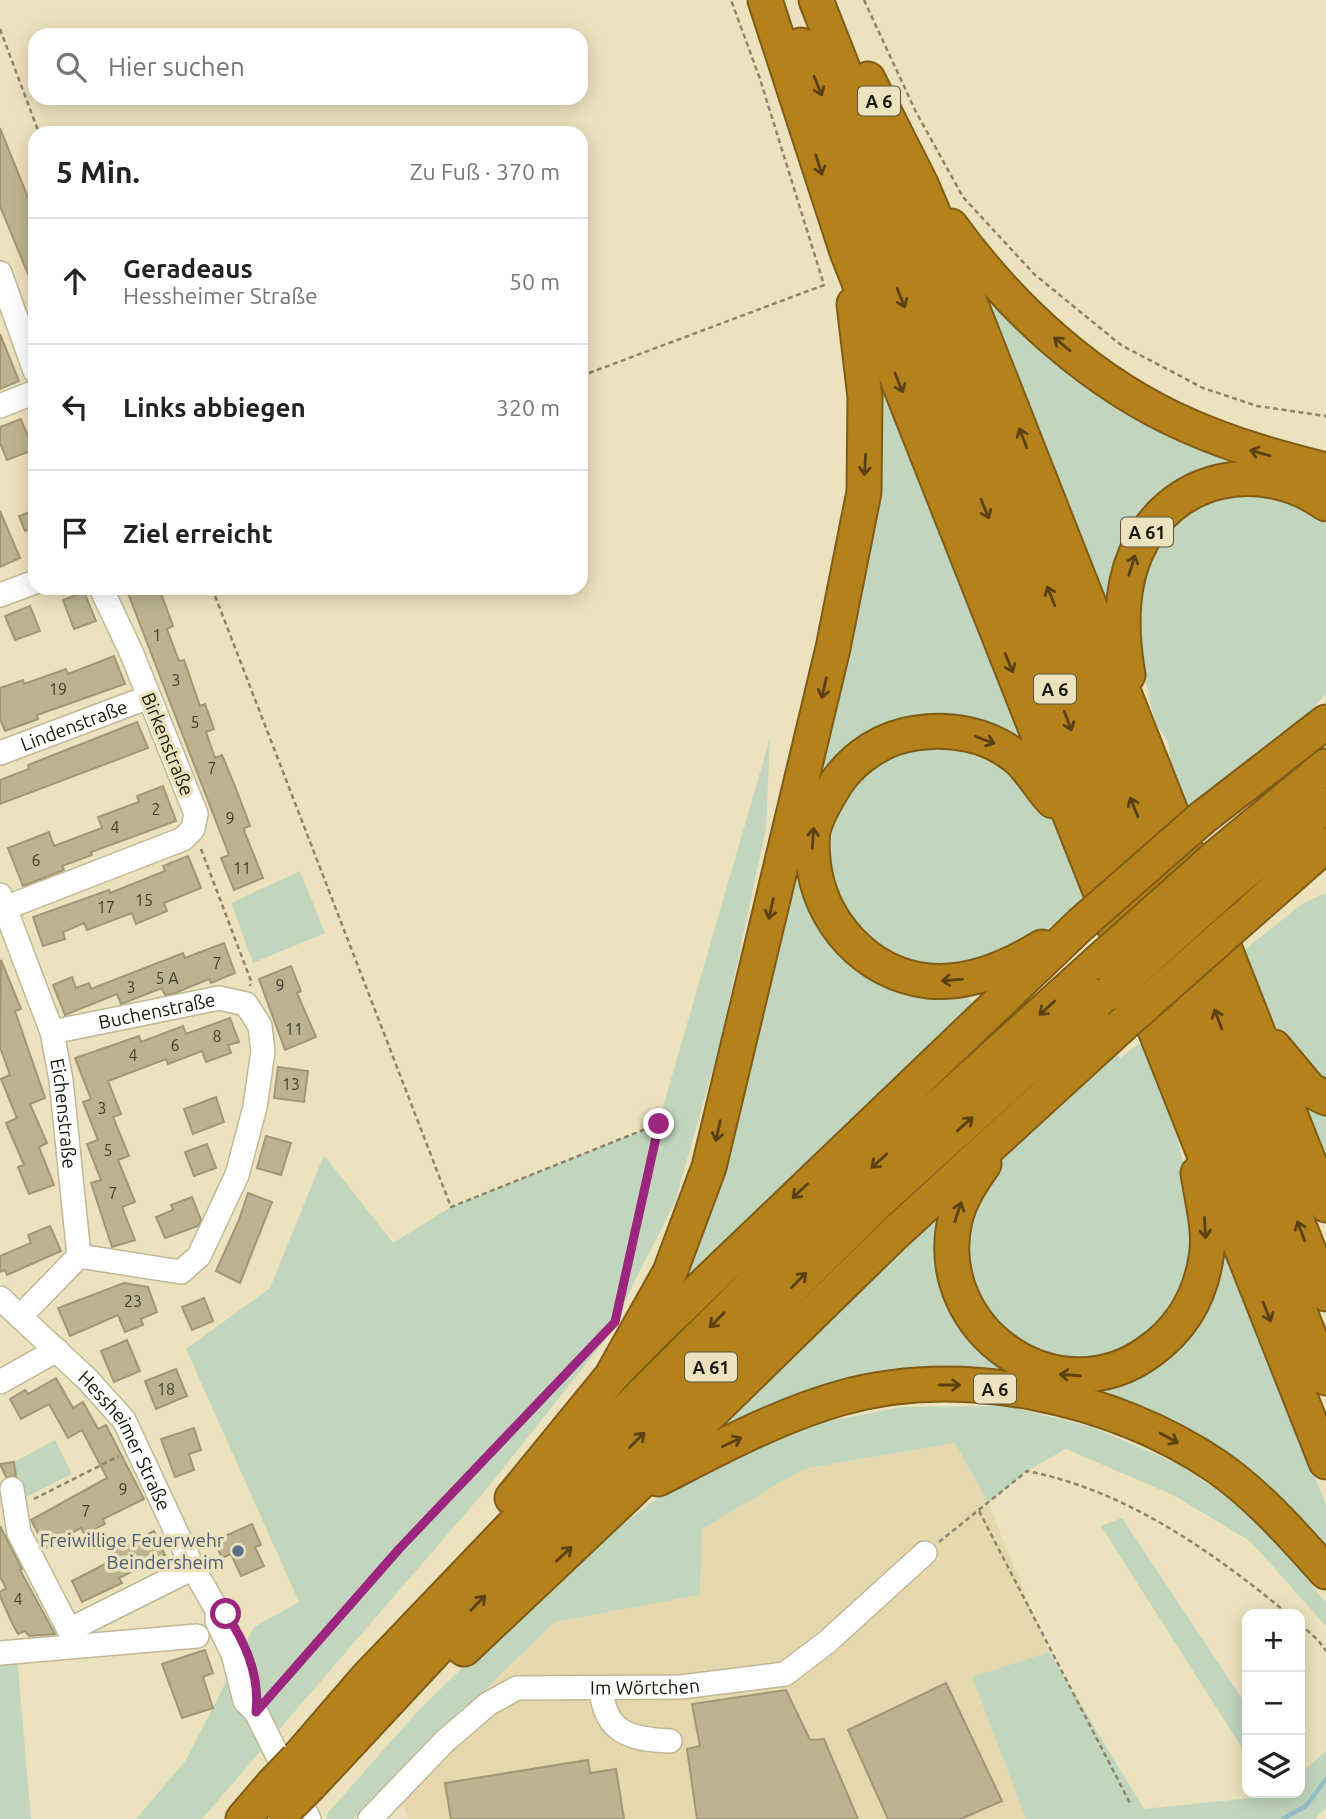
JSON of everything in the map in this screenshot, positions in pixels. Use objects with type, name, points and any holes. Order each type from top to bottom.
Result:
[{"type":"highway","points":[[765,0],[847,252],[1326,1462]]},
{"type":"highway","name":"A 6","points":[[784,0],[1326,1378]]},
{"type":"highway","name":"A 6","points":[[816,0],[1326,1294]]},
{"type":"highway","name":"A 6","points":[[825,0],[920,184],[1137,730]]},
{"type":"highway","name":"A 6","points":[[920,184],[967,248],[1013,301],[1065,347],[1126,391],[1198,430],[1254,451],[1326,470]]},
{"type":"highway","name":"A 61","points":[[611,1377],[670,1272],[709,1167],[850,572],[864,492],[866,444],[861,351],[847,252]]},
{"type":"highway","name":"A 61","points":[[1137,730],[1122,623],[1128,576],[1147,533],[1174,504],[1193,491],[1234,478],[1274,479],[1294,486],[1326,504]]},
{"type":"highway","points":[[1070,817],[1017,757],[991,741],[965,733],[933,730],[905,734],[860,757],[832,790],[814,826],[815,873],[828,910],[852,945],[883,968],[928,981],[953,981],[1002,969],[1081,924],[1202,818],[1319,725]]},
{"type":"highway","points":[[1137,730],[1326,1205]]},
{"type":"highway","name":"A 61","points":[[366,1679],[544,1493],[853,1184],[1103,977],[1223,870],[1326,766]]},
{"type":"highway","name":"A 61","points":[[1223,870],[1326,805]]},
{"type":"highway","points":[[332,1760],[374,1737],[1009,1126],[1326,845]]},
{"type":"highway","points":[[1245,916],[1326,876]]},
{"type":"highway","name":"A 61","points":[[243,1819],[286,1808],[303,1772],[415,1610],[611,1377],[827,1165],[1081,924]]},
{"type":"highway","name":"A 61","points":[[303,1772],[332,1760],[600,1476],[1103,977]]},
{"type":"highway","points":[[1249,1014],[1310,1090],[1326,1098]]},
{"type":"highway","points":[[1009,1126],[963,1198],[955,1221],[952,1252],[959,1288],[982,1330],[1012,1356],[1053,1374],[1082,1376],[1111,1371],[1129,1364],[1163,1342],[1186,1316],[1199,1287],[1207,1256],[1204,1208],[1187,1112]]},
{"type":"highway","name":"A 6","points":[[628,1495],[790,1415],[816,1406],[888,1388],[965,1385],[1014,1391],[1083,1405],[1165,1436],[1217,1467],[1272,1512],[1326,1572]]},
{"type":"street","points":[[0,273],[28,351]]},
{"type":"street","points":[[0,406],[28,395]]},
{"type":"street","points":[[0,595],[28,585]]},
{"type":"street","name":"Birkenstraße","points":[[104,595],[196,814],[193,829]]},
{"type":"street","name":"Lindenstraße","points":[[0,753],[149,697]]},
{"type":"street","points":[[3,902],[183,839],[193,829]]},
{"type":"street","name":"Eichenstraße","points":[[3,902],[52,1032],[61,1080],[79,1256]]},
{"type":"street","name":"Buchenstraße","points":[[52,1032],[219,998],[246,1004]]},
{"type":"street","points":[[20,1317],[79,1256],[181,1272],[199,1256],[237,1175],[255,1107],[263,1051],[260,1026],[246,1004]]},
{"type":"street","name":"Hessheimer Straße","points":[[0,1298],[57,1350],[124,1420],[193,1568],[217,1610],[226,1614],[247,1648],[258,1698],[256,1712],[286,1808]]},
{"type":"street","points":[[0,1382],[57,1350]]},
{"type":"street","points":[[14,1499],[19,1533],[69,1630],[78,1635]]},
{"type":"street","name":"Im Wörtchen","points":[[370,1819],[445,1741],[488,1704],[517,1688],[681,1688],[785,1675],[827,1642],[925,1553]]},
{"type":"street","points":[[78,1635],[193,1568]]},
{"type":"street","points":[[0,1653],[78,1635],[197,1636]]},
{"type":"street","points":[[601,1689],[606,1715],[620,1731],[637,1739],[670,1741]]},
{"type":"path","points":[[588,373],[824,285],[760,79],[731,0]]},
{"type":"path","points":[[864,0],[916,112],[962,197],[1034,274],[1121,345],[1203,388],[1257,406],[1326,416]]},
{"type":"path","points":[[0,29],[28,104]]},
{"type":"path","points":[[28,105],[36,126]]},
{"type":"path","points":[[215,595],[451,1207],[659,1124],[615,1322],[399,1549],[256,1712]]},
{"type":"path","points":[[193,829],[251,981],[246,1004]]},
{"type":"path","points":[[14,1499],[136,1447]]},
{"type":"path","points":[[925,1553],[1027,1471],[1067,1479],[1161,1523],[1246,1579],[1282,1609]]},
{"type":"path","points":[[979,1510],[1130,1803]]},
{"type":"path","points":[[1305,1628],[1326,1651]]},
{"type":"shaded area","points":[[955,1443],[988,1503],[1049,1652],[972,1677],[1026,1819],[408,1819],[405,1808],[388,1785],[556,1622],[700,1595],[702,1529],[803,1469]]},
{"type":"green space","points":[[968,257],[1044,339],[1293,470],[1175,490],[1115,631]]},
{"type":"green space","points":[[873,362],[1031,754],[917,719],[812,805],[845,952],[963,987],[975,1007],[664,1303],[709,1189]]},
{"type":"green space","points":[[1260,492],[1297,504],[1326,524],[1326,693],[1308,715],[1192,815],[1171,765],[1168,741],[1157,726],[1151,706],[1138,642],[1141,584],[1151,555],[1170,527],[1196,507],[1221,496]]},
{"type":"green space","points":[[770,738],[766,828],[720,1044],[675,1202],[605,1340],[490,1485],[202,1819],[136,1819],[186,1760],[254,1627],[299,1602],[186,1349],[270,1288],[324,1155],[393,1243],[451,1207],[658,1124]]},
{"type":"green space","points":[[938,741],[992,755],[1051,814],[1066,843],[1088,902],[1036,936],[998,953],[958,964],[930,965],[898,957],[855,928],[840,904],[832,882],[829,860],[835,815],[859,776],[883,756]]},
{"type":"green space","points":[[300,871],[325,933],[253,963],[231,903]]},
{"type":"green space","points":[[1326,893],[1326,1082],[1310,1070],[1285,1040],[1266,1005],[1243,951],[1302,904]]},
{"type":"green space","points":[[1140,1043],[1147,1058],[1151,1058],[1176,1131],[1191,1198],[1194,1244],[1189,1277],[1175,1308],[1155,1331],[1108,1358],[1078,1359],[1024,1350],[981,1305],[967,1268],[967,1237],[975,1202],[996,1165],[1033,1126],[1117,1054],[1120,1058]]},
{"type":"green space","points":[[1300,1104],[1326,1109],[1326,1170]]},
{"type":"green space","points":[[956,1196],[947,1222],[1003,1362],[1146,1367],[1217,1228],[1326,1505],[1326,1557],[1257,1485],[965,1377],[689,1453]]},
{"type":"green space","points":[[1007,1406],[1092,1427],[1174,1462],[1239,1504],[1296,1564],[1326,1603],[1326,1626],[1250,1541],[1173,1495],[1066,1449],[1027,1471],[988,1503],[955,1443],[803,1469],[702,1529],[700,1595],[555,1622],[353,1819],[328,1819],[326,1815],[417,1712],[572,1561],[673,1487],[784,1430],[901,1407]]},
{"type":"green space","points":[[55,1440],[72,1474],[20,1500],[14,1462]]},
{"type":"green space","points":[[1122,1518],[1242,1698],[1242,1748],[1101,1526]]},
{"type":"green space","points":[[1049,1652],[1144,1809],[1251,1798],[1305,1798],[1305,1770],[1326,1751],[1326,1808],[1315,1819],[1026,1819],[972,1677]]},
{"type":"green space","points":[[17,1656],[31,1819],[0,1819],[0,1657]]},
{"type":"building","points":[[0,128],[28,198],[28,274],[0,206]]},
{"type":"building","points":[[0,334],[19,381],[0,389]]},
{"type":"building","points":[[21,419],[28,437],[28,452],[7,460],[0,443],[0,427]]},
{"type":"building","points":[[0,511],[20,558],[0,567]]},
{"type":"building","points":[[28,513],[28,530],[25,531],[19,516]]},
{"type":"building","points":[[85,595],[96,621],[74,629],[63,600]]},
{"type":"building","points":[[129,595],[162,595],[173,626],[167,629],[179,661],[184,660],[200,706],[205,704],[214,729],[206,732],[215,758],[222,755],[235,786],[250,826],[244,828],[245,833],[263,878],[234,890],[221,858],[229,855]]},
{"type":"building","points":[[30,606],[40,631],[15,640],[5,616]]},
{"type":"building","points":[[114,656],[125,684],[37,715],[38,719],[5,731],[0,719],[0,688],[23,680],[24,684],[66,669],[68,674]]},
{"type":"building","points":[[137,722],[148,748],[0,804],[0,780],[29,769],[28,765]]},
{"type":"building","points":[[163,786],[176,821],[91,852],[92,855],[62,866],[64,870],[23,886],[8,848],[49,832],[54,846],[102,828],[98,817],[139,802],[137,796]]},
{"type":"building","points":[[188,856],[201,888],[164,903],[167,911],[136,924],[132,913],[87,930],[84,923],[63,932],[65,939],[43,946],[33,917],[109,890],[110,893],[165,871],[163,866]]},
{"type":"building","points":[[224,943],[235,973],[211,983],[209,979],[175,993],[165,995],[162,988],[121,1004],[117,994],[65,1015],[53,985],[72,977],[76,988],[89,983],[91,989],[183,953],[185,958]]},
{"type":"building","points":[[1,960],[21,1009],[15,1011],[45,1098],[30,1104],[47,1143],[39,1147],[54,1185],[29,1194],[18,1167],[24,1165],[6,1123],[17,1118],[1,1079],[10,1075],[0,1047]]},
{"type":"building","points":[[291,966],[301,991],[297,993],[316,1037],[285,1050],[259,979]]},
{"type":"building","points":[[230,1018],[239,1042],[228,1045],[231,1053],[206,1062],[202,1051],[168,1064],[166,1059],[108,1081],[121,1114],[113,1117],[129,1156],[118,1160],[135,1202],[122,1207],[135,1240],[112,1247],[91,1183],[101,1180],[87,1144],[98,1140],[83,1102],[91,1099],[75,1058],[139,1036],[141,1042],[183,1026],[186,1034]]},
{"type":"building","points":[[278,1067],[308,1071],[304,1102],[274,1098]]},
{"type":"building","points":[[216,1097],[224,1122],[193,1134],[184,1109]]},
{"type":"building","points":[[266,1136],[291,1143],[281,1175],[257,1168]]},
{"type":"building","points":[[207,1144],[216,1168],[194,1176],[185,1152]]},
{"type":"building","points":[[248,1193],[272,1202],[240,1283],[216,1271]]},
{"type":"building","points":[[192,1197],[201,1220],[198,1226],[165,1238],[156,1217],[173,1210],[171,1205]]},
{"type":"building","points":[[50,1226],[61,1251],[7,1275],[5,1270],[0,1272],[0,1256],[31,1243],[28,1235]]},
{"type":"building","points":[[124,1283],[148,1287],[157,1312],[141,1319],[143,1325],[125,1332],[118,1315],[70,1336],[58,1308]]},
{"type":"building","points":[[204,1298],[213,1321],[192,1330],[182,1307]]},
{"type":"building","points":[[127,1340],[140,1371],[114,1382],[101,1351]]},
{"type":"building","points":[[176,1369],[187,1396],[156,1409],[145,1381]]},
{"type":"building","points":[[56,1378],[73,1408],[83,1402],[98,1429],[106,1425],[144,1499],[103,1519],[105,1524],[84,1534],[81,1528],[46,1548],[31,1520],[107,1478],[82,1430],[68,1438],[49,1404],[21,1419],[10,1399],[25,1390],[28,1394]]},
{"type":"building","points":[[194,1428],[201,1450],[189,1454],[194,1470],[175,1477],[161,1439]]},
{"type":"building","points":[[14,1462],[16,1476],[6,1477],[0,1464]]},
{"type":"building","name":"Freiwillige Feuerwehr Beindersheim","points":[[252,1524],[261,1545],[255,1547],[264,1566],[241,1576],[231,1554],[222,1558],[214,1541]]},
{"type":"building","points":[[0,1526],[22,1569],[20,1570],[55,1634],[29,1636],[25,1631],[18,1634],[12,1623],[0,1596],[0,1592],[6,1588],[0,1577]]},
{"type":"building","points":[[154,1531],[165,1555],[119,1578],[122,1583],[82,1602],[72,1581],[111,1561],[108,1554]]},
{"type":"building","points":[[205,1650],[213,1673],[203,1677],[213,1708],[182,1718],[162,1664]]},
{"type":"building","points":[[946,1683],[1002,1801],[961,1819],[888,1819],[848,1730]]},
{"type":"building","points":[[786,1690],[810,1740],[824,1739],[858,1819],[697,1819],[687,1749],[700,1746],[692,1704]]},
{"type":"building","points":[[588,1760],[590,1773],[616,1769],[624,1819],[451,1819],[445,1783]]},
{"type":"waterway","points":[[1283,1819],[1306,1806],[1326,1779]]},
{"type":"place","name":"Freiwillige Feuerwehr Beindersheim","points":[[238,1551]]},
{"type":"route","points":[[226,1614],[247,1648],[252,1663],[258,1698],[256,1712],[399,1549],[615,1322],[659,1124]]}]
